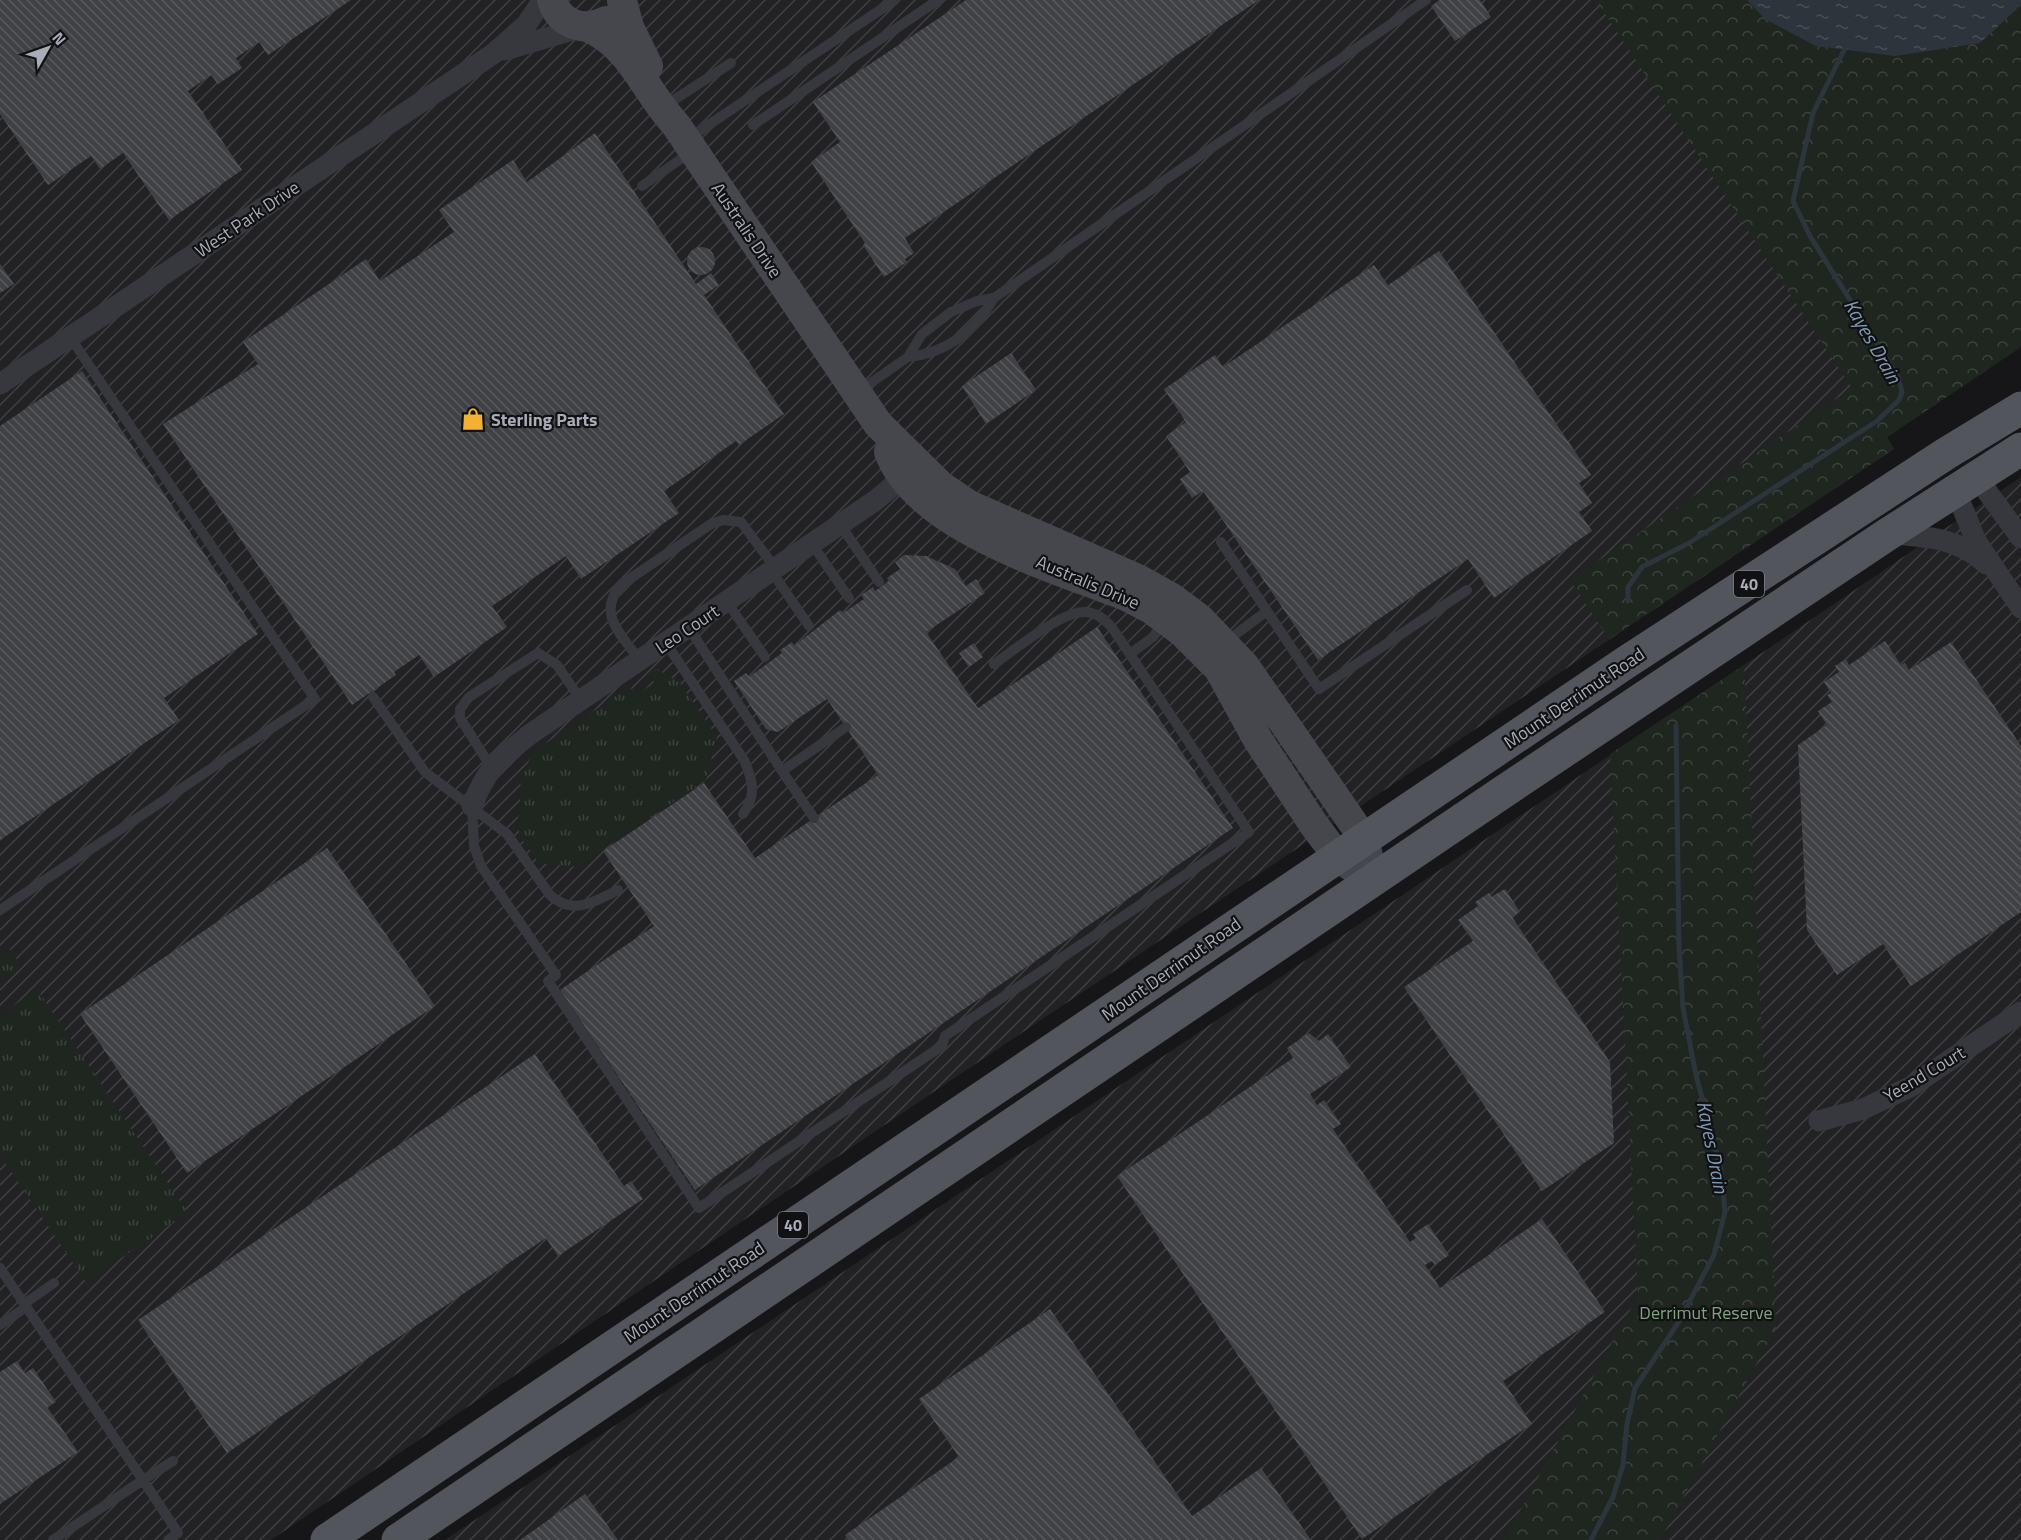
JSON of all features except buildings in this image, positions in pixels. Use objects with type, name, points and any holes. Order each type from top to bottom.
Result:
[{"type":"main road","name":"Mount Derrimut Road","points":[[327,1540],[1625,663],[1947,453],[2021,408]]},
{"type":"main road","name":"40","points":[[398,1540],[1888,534],[1967,486],[2021,449]]},
{"type":"main road","points":[[1947,453],[1967,486]]},
{"type":"street","name":"West Park Drive","points":[[0,384],[493,54],[526,25],[543,0]]},
{"type":"street","name":"Australis Drive","points":[[552,0],[561,16],[611,40],[627,55],[911,470],[941,486],[969,505],[1090,556],[1172,611],[1216,650],[1231,688],[1258,740],[1351,848]]},
{"type":"street","name":"Australis Drive","points":[[622,0],[638,48],[677,125]]},
{"type":"street","points":[[585,27],[606,22],[616,13],[622,0]]},
{"type":"street","name":"West Park Drive","points":[[493,54],[551,34],[585,27]]},
{"type":"street","name":"Leo Court","points":[[472,806],[482,779],[492,767],[529,735],[876,500],[911,470]]},
{"type":"street","points":[[1967,486],[2021,538]]},
{"type":"street","points":[[1967,486],[1976,541],[2021,608]]},
{"type":"street","points":[[1888,534],[1948,540],[1978,557],[2000,577]]},
{"type":"street","points":[[1351,848],[1374,881]]},
{"type":"street","name":"Yeend Court","points":[[1819,1121],[1863,1109],[1910,1087],[2021,1012]]},
{"type":"lane","points":[[677,125],[895,0]]},
{"type":"lane","points":[[753,124],[938,0]]},
{"type":"lane","points":[[857,393],[908,357],[922,334],[951,312],[977,301],[994,298],[1426,0]]},
{"type":"lane","points":[[642,186],[677,125],[731,63]]},
{"type":"lane","points":[[908,357],[930,354],[951,344],[973,327],[984,315],[994,298]]},
{"type":"lane","points":[[0,910],[315,699],[70,337]]},
{"type":"lane","points":[[640,661],[610,615],[609,603],[614,593],[622,584],[711,524],[723,520],[741,522],[809,626]]},
{"type":"lane","points":[[840,524],[879,582]]},
{"type":"lane","points":[[1221,542],[1319,689],[1467,590]]},
{"type":"lane","points":[[812,544],[849,598]]},
{"type":"lane","points":[[727,602],[765,657]]},
{"type":"lane","points":[[1130,654],[1153,637],[1172,611]]},
{"type":"lane","points":[[1216,650],[1267,611]]},
{"type":"lane","points":[[472,806],[474,846],[481,866],[556,975],[548,981],[699,1208],[942,1046],[945,1036],[1249,832],[1107,622],[1094,614],[1085,612],[1065,617],[994,664]]},
{"type":"lane","points":[[689,628],[814,818]]},
{"type":"lane","points":[[666,643],[744,760],[753,781],[754,794],[743,814]]},
{"type":"lane","points":[[492,767],[460,718],[460,709],[469,697],[538,653],[545,655],[557,665],[581,700]]},
{"type":"lane","points":[[373,697],[425,772],[435,782],[472,806],[507,834],[550,895],[559,903],[584,906],[618,890]]},
{"type":"lane","points":[[782,771],[846,727]]},
{"type":"lane","points":[[0,1268],[181,1537],[168,1540]]},
{"type":"lane","points":[[0,1325],[54,1283]]},
{"type":"lane","points":[[53,1540],[173,1461]]},
{"type":"shaded area","points":[[0,0],[2021,0],[2021,347],[1887,437],[1894,449],[923,1099],[271,1540],[0,1540]]},
{"type":"shaded area","points":[[2021,477],[2021,1540],[445,1540],[1744,665]]},
{"type":"green space","points":[[1596,0],[2021,0],[2021,347],[1887,437],[1894,449],[1609,639],[1570,580],[1852,388]]},
{"type":"green space","name":"Derrimut Reserve","points":[[1744,665],[1776,1328],[1660,1540],[1504,1540],[1638,1295],[1610,754]]},
{"type":"green space","points":[[657,669],[680,683],[717,737],[706,780],[577,867],[539,863],[522,839],[516,823],[520,807],[521,780],[529,761],[536,750],[629,687],[638,694],[654,683],[651,673]]},
{"type":"green space","points":[[10,949],[21,966],[0,980],[0,955]]},
{"type":"green space","points":[[37,989],[188,1213],[86,1282],[0,1155],[0,1015]]},
{"type":"water","points":[[1747,0],[2021,0],[2021,5],[1980,43],[1895,56],[1816,46],[1765,19]]},
{"type":"waterway","name":"Kayes Drain","points":[[1628,601],[1628,587],[1642,567],[1689,543],[1877,421],[1899,400],[1902,392],[1898,377],[1810,236],[1793,201],[1813,113],[1847,44]]},
{"type":"waterway","name":"Kayes Drain","points":[[1591,1540],[1613,1497],[1623,1465],[1627,1424],[1635,1388],[1678,1323],[1714,1255],[1725,1212],[1721,1170],[1696,1075],[1683,1008],[1679,948],[1676,726]]},
{"type":"place","name":"Sterling Parts","points":[[473,419]]}]
